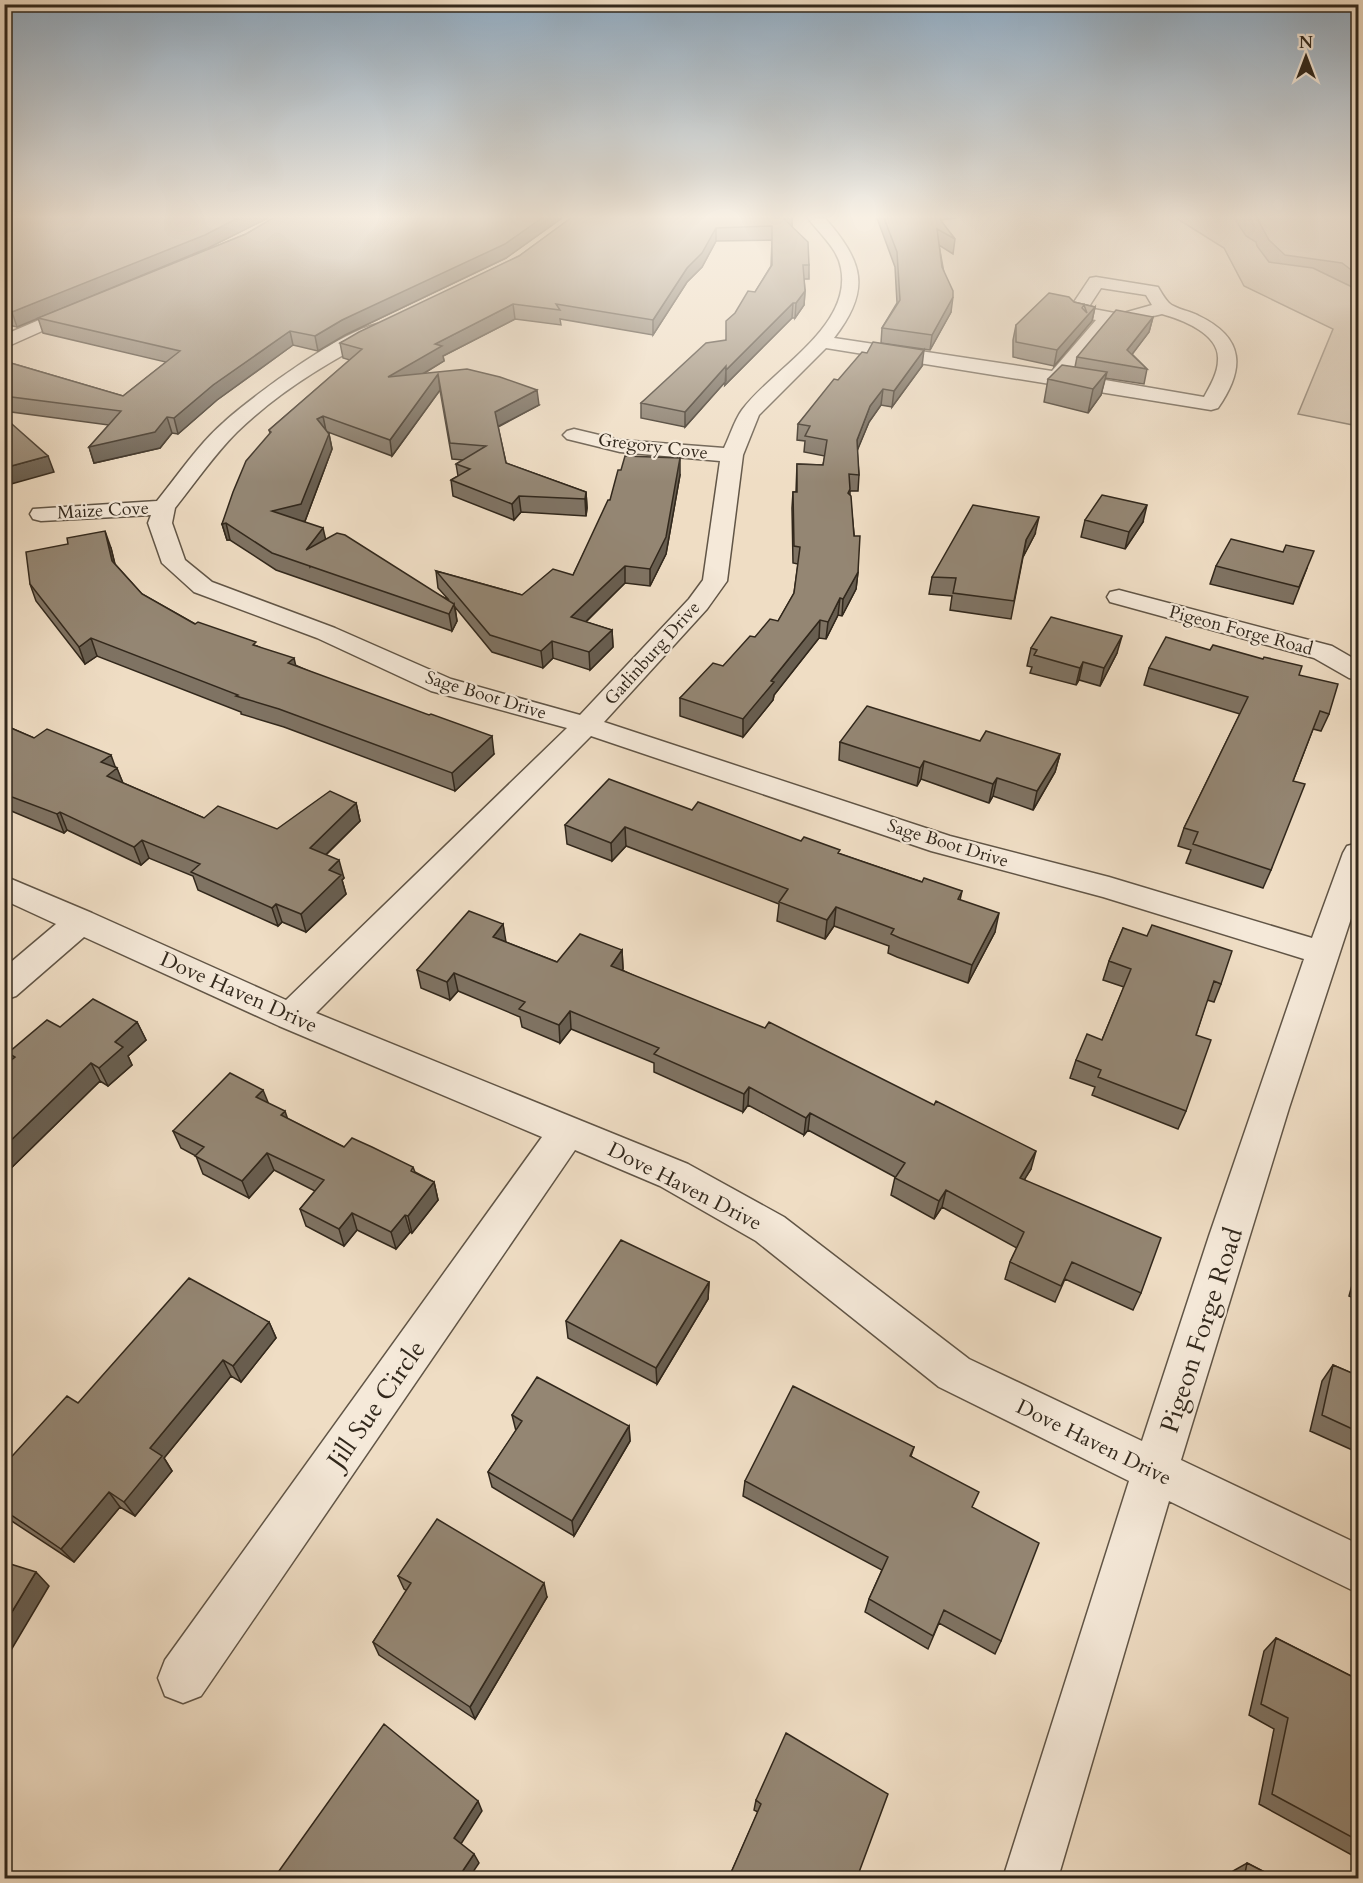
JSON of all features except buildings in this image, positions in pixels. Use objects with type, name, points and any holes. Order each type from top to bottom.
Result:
[{"type":"street","points":[[4,342],[84,306]]},
{"type":"street","name":"Gatlinburg Drive","points":[[291,1017],[586,725],[698,604],[715,581],[732,455],[750,413],[822,342],[839,320],[844,306]]},
{"type":"street","points":[[822,342],[946,363],[1058,376],[1211,404],[1228,359],[1224,344],[1206,327],[1186,315],[1163,308],[1120,319],[1077,311],[1080,306]]},
{"type":"street","points":[[164,507],[229,428],[286,382],[353,341],[405,316]]},
{"type":"street","points":[[1058,376],[1108,317]]},
{"type":"street","name":"Gregory Cove","points":[[574,435],[620,446],[732,455]]},
{"type":"street","name":"Maize Cove","points":[[41,514],[164,507]]},
{"type":"street","name":"Sage Boot Drive","points":[[164,507],[160,523],[174,563],[203,587],[326,633],[441,685],[586,725],[942,844],[1109,888],[1323,952]]},
{"type":"street","name":"Pigeon Forge Road","points":[[1119,597],[1323,652],[1359,672]]},
{"type":"street","name":"Pigeon Forge Road","points":[[1031,1878],[1155,1471],[1323,952],[1359,853]]},
{"type":"street","name":"Dove Haven Drive","points":[[4,887],[291,1017],[674,1175],[770,1229],[954,1373],[1359,1569]]},
{"type":"street","points":[[4,987],[81,921]]},
{"type":"street","name":"Jill Sue Circle","points":[[183,1678],[568,1130]]},
{"type":"shaded area","points":[[1285,306],[1358,306],[1358,426],[1298,414],[1333,329]]}]
